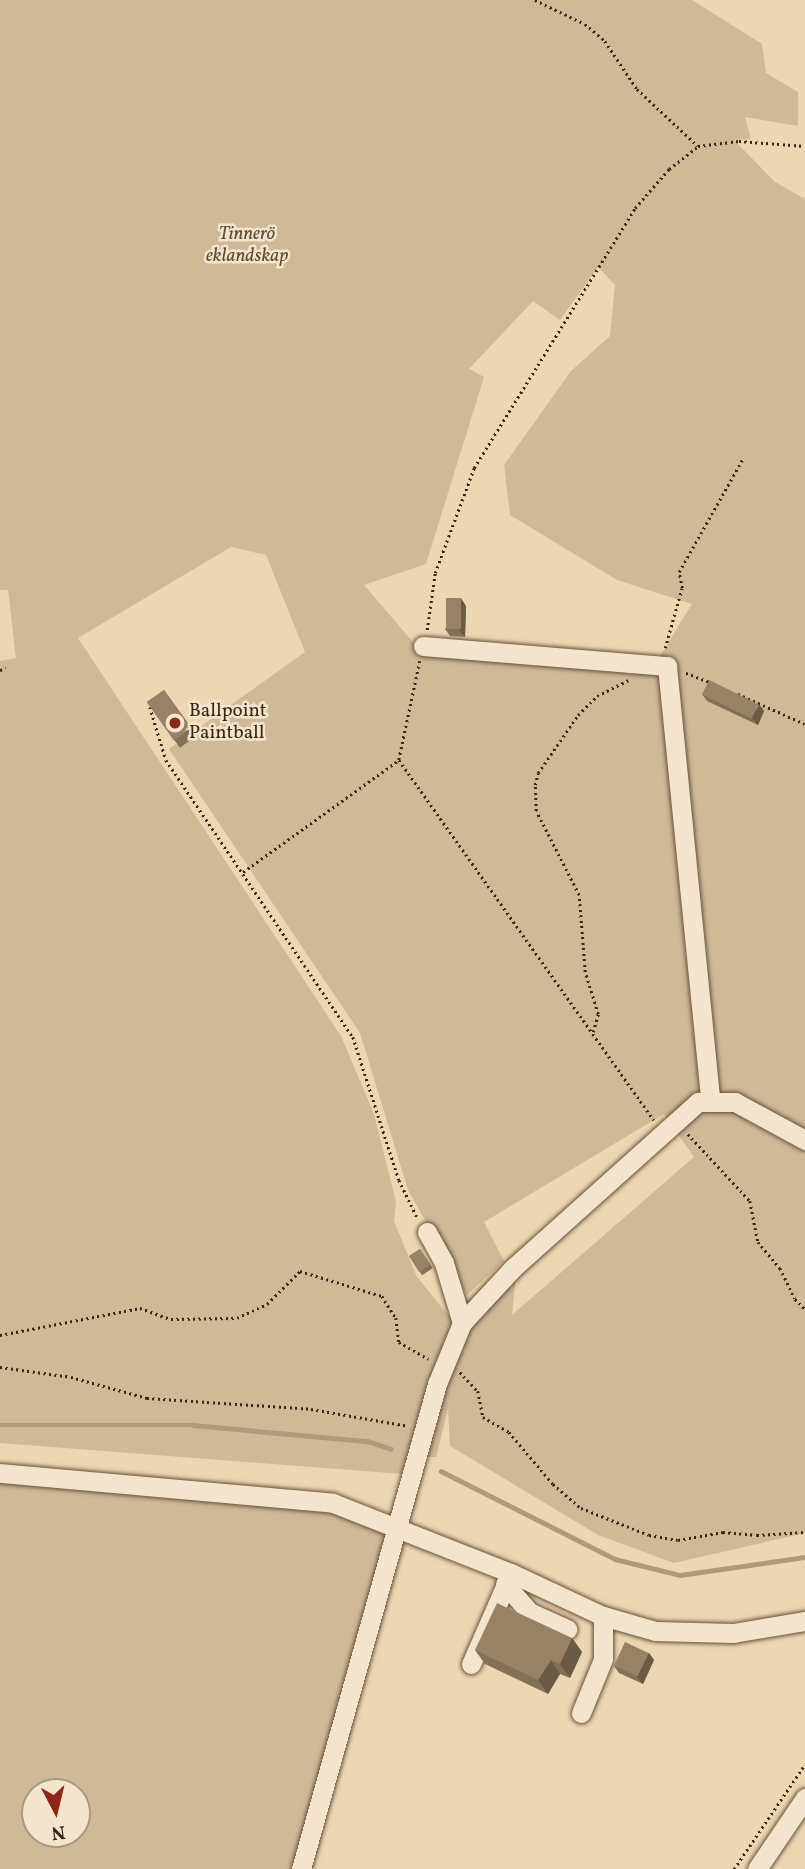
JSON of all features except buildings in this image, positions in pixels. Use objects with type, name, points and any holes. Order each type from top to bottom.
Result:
[{"type":"street","points":[[424,646],[667,666],[710,1098]]},
{"type":"street","points":[[301,1869],[424,1430],[444,1366],[462,1322],[486,1294],[667,1127],[698,1102],[710,1098],[734,1102],[805,1140]]},
{"type":"street","points":[[427,1232],[443,1263],[462,1322]]},
{"type":"street","points":[[0,1473],[333,1503],[508,1579],[603,1616],[655,1631],[710,1634],[805,1621]]},
{"type":"street","points":[[508,1579],[529,1612],[567,1629]]},
{"type":"street","points":[[471,1664],[508,1579]]},
{"type":"street","points":[[581,1713],[603,1659],[603,1616]]},
{"type":"street","points":[[757,1869],[805,1798]]},
{"type":"path","points":[[535,0],[585,24],[605,41],[637,89],[698,146]]},
{"type":"path","points":[[242,873],[399,760],[424,646],[435,573],[474,468],[635,208],[669,169],[698,146],[739,141],[805,146]]},
{"type":"path","points":[[718,686],[667,666],[666,641],[682,588],[680,572],[742,460]]},
{"type":"path","points":[[0,670],[6,668]]},
{"type":"path","points":[[593,1033],[598,1014],[585,972],[586,932],[579,895],[537,811],[535,785],[538,773],[578,715],[597,696],[640,673]]},
{"type":"path","points":[[730,691],[805,724]]},
{"type":"path","points":[[150,707],[166,760],[353,1037],[399,1180],[427,1232]]},
{"type":"path","points":[[399,760],[593,1033],[667,1127],[703,1147],[750,1201],[758,1242],[780,1268],[795,1299],[805,1309]]},
{"type":"path","points":[[0,1335],[140,1308],[171,1318],[237,1318],[267,1304],[300,1271],[382,1296],[396,1318],[399,1342],[460,1372],[478,1391],[482,1417],[509,1432],[553,1484],[581,1508],[649,1535],[678,1540],[723,1532],[757,1535],[805,1532]]},
{"type":"path","points":[[0,1367],[71,1377],[147,1398],[311,1409],[424,1430]]},
{"type":"path","points":[[734,1869],[805,1764]]},
{"type":"green space","name":"Tinnerö eklandskap","points":[[0,0],[692,0],[762,44],[766,73],[798,92],[798,126],[745,117],[751,139],[734,140],[775,182],[805,199],[805,1533],[674,1563],[598,1535],[450,1446],[448,1409],[436,1457],[424,1457],[454,1359],[478,1316],[516,1276],[512,1315],[694,1157],[664,1114],[484,1222],[504,1261],[467,1295],[408,1190],[360,1033],[169,749],[305,652],[266,555],[231,547],[78,638],[341,1036],[374,1114],[396,1202],[394,1221],[417,1277],[453,1321],[403,1474],[0,1443],[0,661],[16,658],[8,590],[0,590]],"holes":[[[598,267],[615,285],[610,336],[571,371],[504,465],[510,515],[617,580],[692,604],[654,666],[419,649],[364,585],[426,564],[484,377],[469,369],[533,301],[560,320]]]},
{"type":"green space","points":[[0,1467],[285,1495],[399,1531],[303,1869],[0,1869]]},
{"type":"waterway","points":[[0,1425],[193,1425],[367,1441],[391,1449]]},
{"type":"waterway","points":[[441,1471],[615,1559],[680,1575],[805,1557]]},
{"type":"place","name":"Ballpoint Paintball","points":[[175,723]]}]
